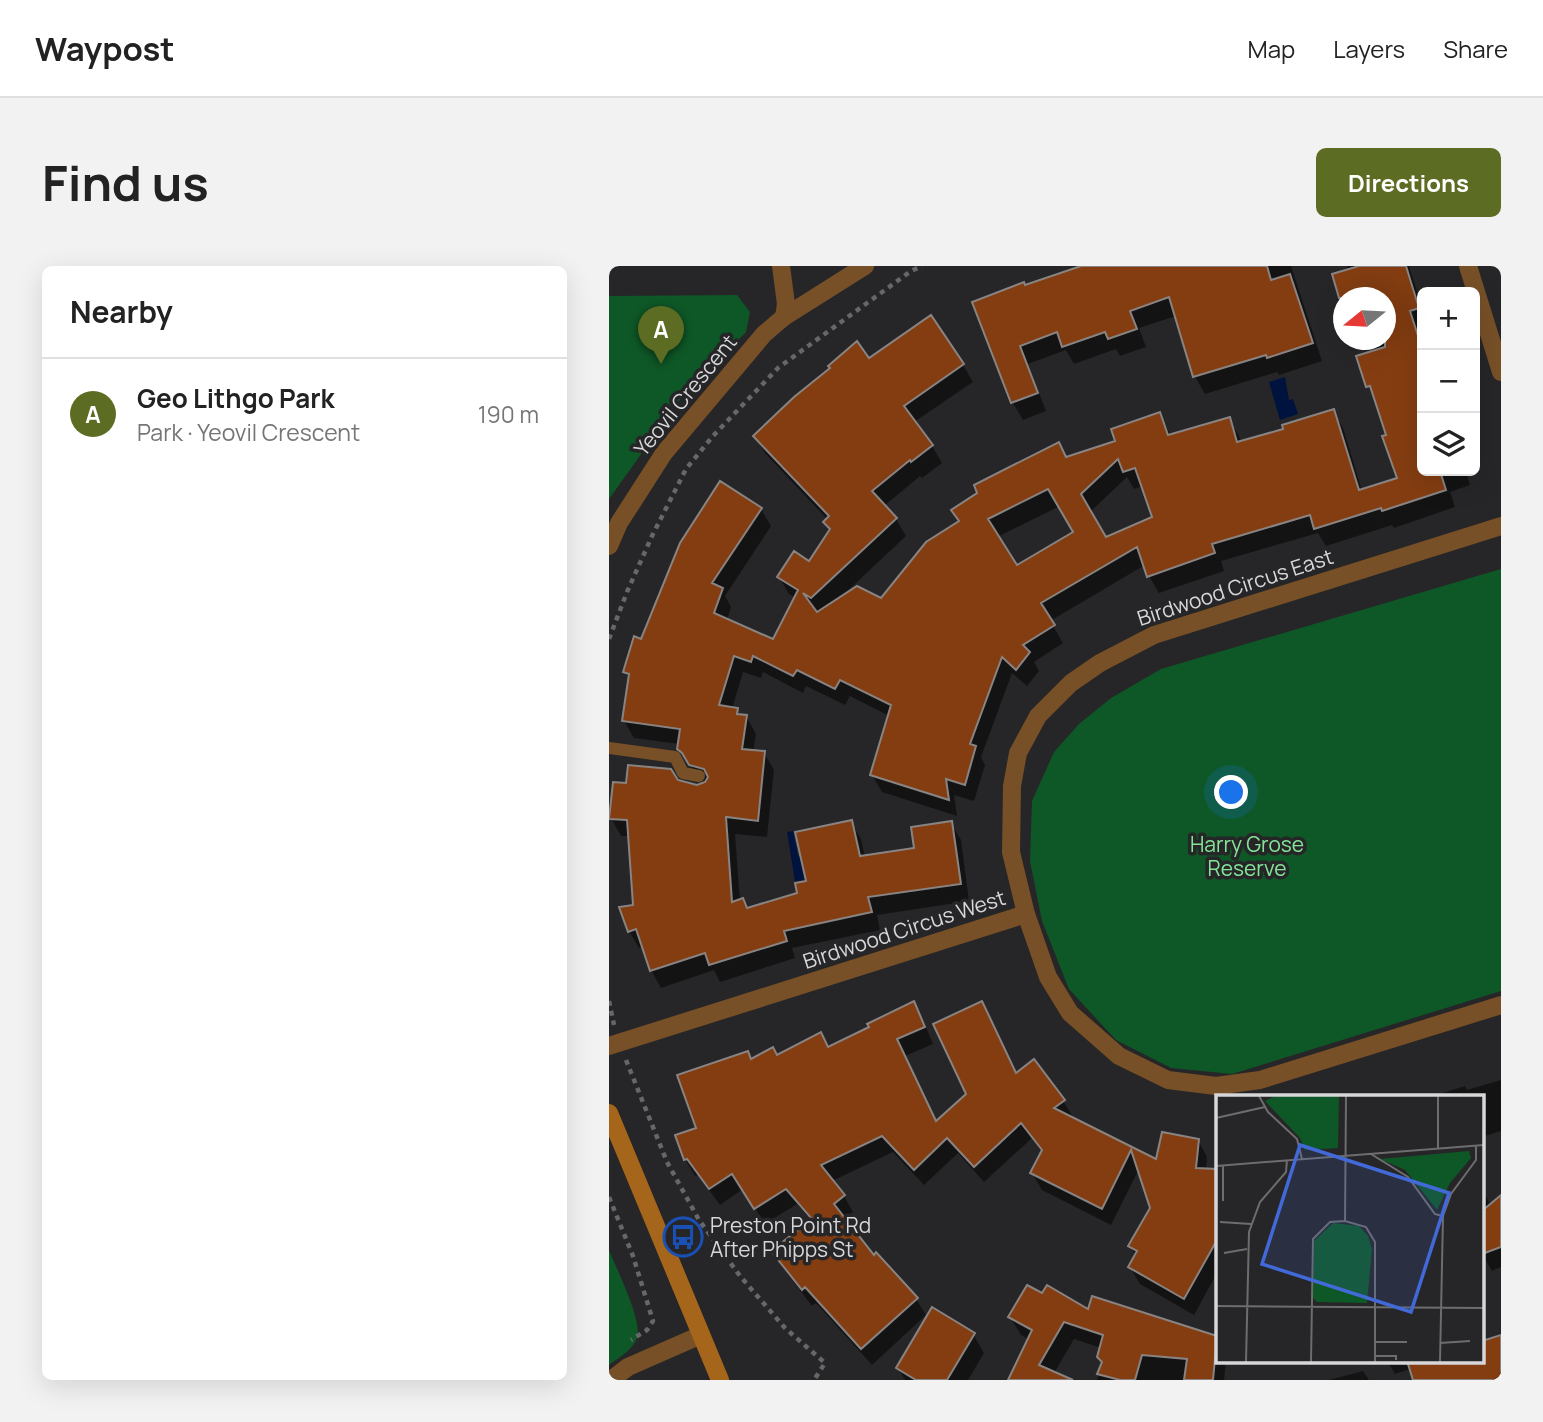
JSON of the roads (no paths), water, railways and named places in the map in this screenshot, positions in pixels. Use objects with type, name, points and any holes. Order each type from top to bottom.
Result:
[{"type":"main road","points":[[609,1112],[720,1380]]},
{"type":"street","points":[[781,266],[786,304],[784,317]]},
{"type":"street","name":"Yeovil Crescent","points":[[609,546],[619,523],[664,453],[764,334],[784,317],[865,266]]},
{"type":"street","points":[[1468,266],[1501,372]]},
{"type":"street","name":"Birdwood Circus East","points":[[1026,914],[1011,852],[1012,786],[1018,753],[1038,716],[1070,683],[1100,663],[1154,635],[1501,526]]},
{"type":"street","name":"Birdwood Circus West","points":[[609,1046],[1026,914],[1048,977],[1070,1013],[1119,1056],[1168,1080],[1216,1086],[1260,1080],[1501,1005]]},
{"type":"street","points":[[611,1380],[628,1367],[701,1335]]},
{"type":"lane","points":[[609,748],[675,757],[683,773],[699,776]]},
{"type":"water","points":[[1285,377],[1289,400],[1293,399],[1298,414],[1280,420],[1269,382]]},
{"type":"water","points":[[793,831],[798,856],[809,855],[811,870],[803,871],[805,880],[795,881],[787,832]]},
{"type":"place","name":"Geo Lithgo Park","points":[[661,364]]},
{"type":"place","name":"Preston Point Rd After Phipps St","points":[[683,1237]]},
{"type":"park label","name":"Harry Grose Reserve","points":[[1247,856]]}]
